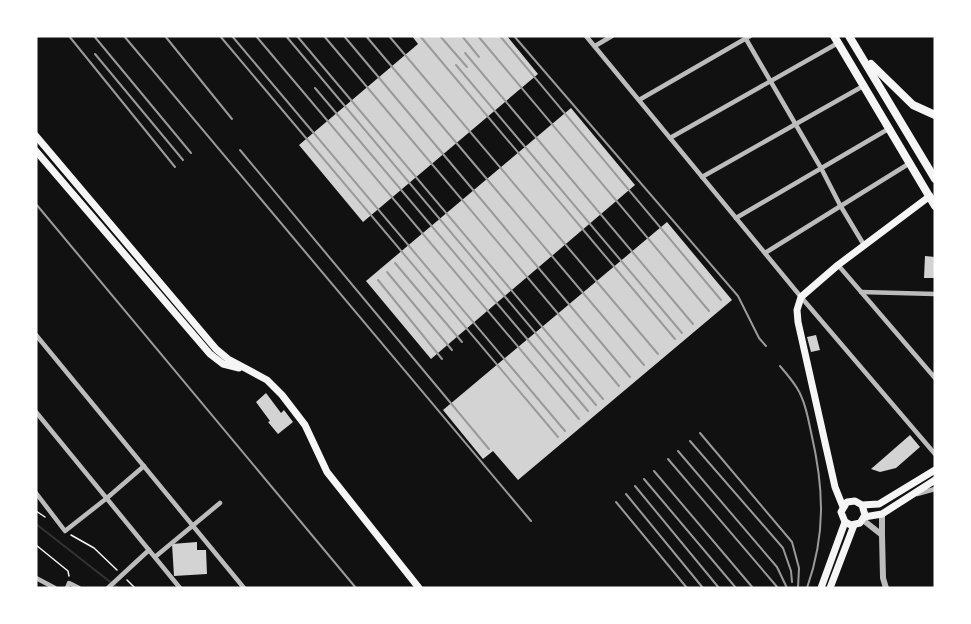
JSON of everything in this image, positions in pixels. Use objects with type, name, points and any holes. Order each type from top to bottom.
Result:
[{"type":"main road","points":[[849,36],[863,55],[935,179]]},
{"type":"main road","points":[[836,39],[935,206]]},
{"type":"main road","points":[[863,55],[913,105],[935,115]]},
{"type":"main road","points":[[36,136],[216,349],[228,359],[267,380],[282,395],[305,425],[327,472],[419,588]]},
{"type":"main road","points":[[36,151],[210,354],[223,364],[250,371]]},
{"type":"main road","points":[[854,525],[845,522],[841,516],[843,507],[835,487],[797,310],[801,297],[838,265],[930,196]]},
{"type":"main road","points":[[843,507],[851,501],[862,505],[879,504],[935,470]]},
{"type":"main road","points":[[830,588],[854,525],[882,513],[935,480]]},
{"type":"main road","points":[[862,505],[865,513],[864,519]]},
{"type":"main road","points":[[821,588],[845,522]]},
{"type":"street","points":[[586,36],[801,297],[935,454]]},
{"type":"street","points":[[595,46],[612,36]]},
{"type":"street","points":[[639,100],[748,37],[793,124],[821,168],[864,245]]},
{"type":"street","points":[[670,138],[836,39]]},
{"type":"street","points":[[702,177],[865,85]]},
{"type":"street","points":[[736,218],[890,128]]},
{"type":"street","points":[[765,253],[910,163]]},
{"type":"street","points":[[838,265],[935,378]]},
{"type":"street","points":[[861,292],[935,294]]},
{"type":"street","points":[[37,339],[244,588]]},
{"type":"street","points":[[36,412],[180,588]]},
{"type":"street","points":[[36,493],[65,531],[144,466]]},
{"type":"street","points":[[911,495],[935,489]]},
{"type":"street","points":[[155,557],[220,503]]},
{"type":"street","points":[[882,513],[883,578],[886,588]]},
{"type":"street","points":[[864,519],[882,535]]},
{"type":"street","points":[[108,588],[149,550]]},
{"type":"street","points":[[36,578],[55,588]]},
{"type":"street","points":[[68,586],[79,588]]},
{"type":"path","points":[[36,511],[46,518]]},
{"type":"path","points":[[65,531],[94,548],[120,577],[135,588]]},
{"type":"path","points":[[36,546],[68,571],[68,586]]},
{"type":"building","points":[[412,36],[507,36],[538,74],[363,222],[299,145],[418,44]]},
{"type":"building","points":[[571,108],[635,185],[431,359],[366,281]]},
{"type":"building","points":[[667,222],[732,300],[518,480],[493,451],[483,459],[443,410]]},
{"type":"building","points":[[925,256],[935,257],[935,278],[924,278]]},
{"type":"building","points":[[816,335],[820,350],[811,352],[807,337]]},
{"type":"building","points":[[266,393],[281,413],[284,410],[293,422],[278,434],[256,402]]},
{"type":"building","points":[[910,435],[920,447],[896,468],[880,472],[871,469]]},
{"type":"building","points":[[197,542],[197,550],[206,550],[207,574],[174,576],[172,544]]},
{"type":"waterway","points":[[36,524],[118,588]]},
{"type":"railway","points":[[69,36],[175,167]]},
{"type":"railway","points":[[94,36],[191,153]]},
{"type":"railway","points":[[124,36],[531,521]]},
{"type":"railway","points":[[165,36],[232,119]]},
{"type":"railway","points":[[220,36],[558,437]]},
{"type":"railway","points":[[232,36],[565,431]]},
{"type":"railway","points":[[256,36],[579,419]]},
{"type":"railway","points":[[286,36],[596,405]]},
{"type":"railway","points":[[297,36],[603,399]]},
{"type":"railway","points":[[324,36],[619,386]]},
{"type":"railway","points":[[344,36],[630,377]]},
{"type":"railway","points":[[366,36],[644,365]]},
{"type":"railway","points":[[389,36],[658,354]]},
{"type":"railway","points":[[420,36],[675,339]]},
{"type":"railway","points":[[440,36],[467,67]]},
{"type":"railway","points":[[462,36],[479,57]]},
{"type":"railway","points":[[478,36],[709,311]]},
{"type":"railway","points":[[500,36],[721,300]]},
{"type":"railway","points":[[514,36],[738,296],[759,338],[766,346]]},
{"type":"railway","points":[[465,53],[693,324]]},
{"type":"railway","points":[[95,54],[183,160]]},
{"type":"railway","points":[[456,65],[682,333]]},
{"type":"railway","points":[[315,88],[588,411]]},
{"type":"railway","points":[[240,150],[489,449]]},
{"type":"railway","points":[[36,204],[356,588]]},
{"type":"railway","points":[[395,263],[462,342]]},
{"type":"railway","points":[[387,272],[452,350]]},
{"type":"railway","points":[[378,280],[442,359]]},
{"type":"railway","points":[[780,366],[800,393],[809,421],[819,472],[820,530],[807,588]]},
{"type":"railway","points":[[700,433],[792,542],[799,568],[798,588]]},
{"type":"railway","points":[[690,441],[783,548],[791,571],[792,582]]},
{"type":"railway","points":[[678,451],[777,567],[787,588]]},
{"type":"railway","points":[[668,459],[778,588]]},
{"type":"railway","points":[[654,471],[753,588]]},
{"type":"railway","points":[[644,479],[736,588]]},
{"type":"railway","points":[[635,486],[719,588]]},
{"type":"railway","points":[[626,494],[703,588]]},
{"type":"railway","points":[[616,502],[687,588]]}]
